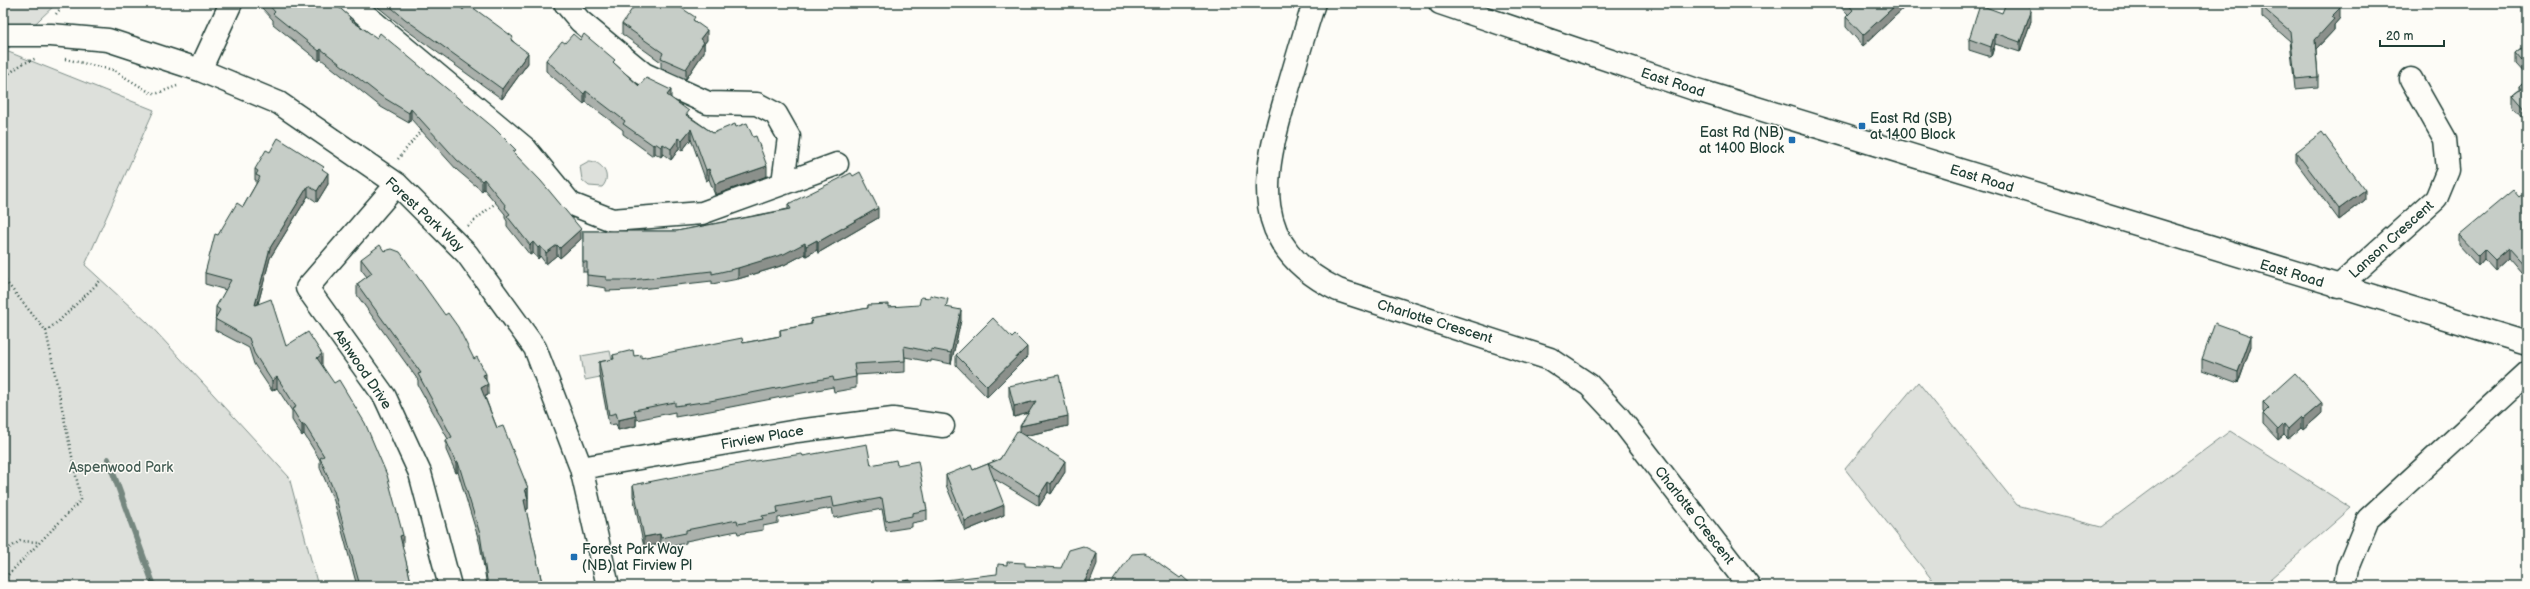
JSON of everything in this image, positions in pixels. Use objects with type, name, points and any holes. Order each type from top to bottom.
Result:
[{"type":"street","points":[[200,70],[231,3]]},
{"type":"street","points":[[351,3],[525,148],[571,204],[612,220],[702,213],[837,164]]},
{"type":"street","points":[[565,3],[580,21],[644,74],[708,103],[757,104],[776,114],[789,137],[783,183]]},
{"type":"street","name":"Charlotte Crescent","points":[[1314,3],[1274,136],[1267,170],[1269,212],[1279,236],[1290,252],[1319,280],[1338,290],[1534,353],[1578,376],[1599,395],[1618,416],[1749,586]]},
{"type":"street","name":"East Road","points":[[1440,3],[1694,89],[2338,287],[2527,343]]},
{"type":"street","name":"Forest Park Way","points":[[3,35],[51,35],[108,40],[200,70],[279,103],[397,184],[467,254],[535,348],[581,468],[608,586]]},
{"type":"street","name":"Lanson Crescent","points":[[2338,287],[2436,199],[2448,170],[2445,138],[2411,79]]},
{"type":"street","name":"Ashwood Drive","points":[[397,184],[307,288],[385,397],[420,473],[450,586]]},
{"type":"street","points":[[2345,586],[2348,568],[2368,519],[2527,373]]},
{"type":"street","name":"Firview Place","points":[[581,468],[797,431],[893,418],[943,426]]},
{"type":"path","points":[[54,17],[65,3]]},
{"type":"path","points":[[3,78],[22,64],[42,56]]},
{"type":"path","points":[[61,58],[74,63],[113,70],[151,93],[158,93],[180,85]]},
{"type":"path","points":[[398,159],[426,124]]},
{"type":"path","points":[[468,226],[504,196]]},
{"type":"path","points":[[3,278],[46,331],[82,500],[3,580]]},
{"type":"path","points":[[46,331],[60,320],[101,280]]},
{"type":"path","points":[[3,552],[20,541],[40,542]]},
{"type":"green space","name":"Aspenwood Park","points":[[3,3],[57,3],[6,51],[154,110],[85,265],[147,322],[289,477],[318,586],[3,586]]},
{"type":"green space","points":[[589,161],[601,166],[606,174],[605,183],[602,187],[589,186],[582,180],[580,166]]},
{"type":"green space","points":[[610,351],[614,369],[600,377],[585,380],[581,356]]},
{"type":"green space","points":[[1918,382],[2017,505],[2101,527],[2230,431],[2351,508],[2262,586],[1937,586],[1845,469]]},
{"type":"building","points":[[267,3],[334,3],[350,17],[349,19],[377,38],[380,33],[494,128],[516,150],[513,152],[541,181],[581,229],[560,248],[557,245],[546,253],[540,246],[538,248],[533,242],[530,245],[507,216],[510,214],[505,208],[506,206],[484,179],[482,181],[457,160],[411,109],[409,113],[381,96],[321,49],[319,51],[273,14],[275,12]]},
{"type":"building","points":[[386,3],[456,3],[463,10],[468,4],[513,37],[511,40],[528,53],[502,89],[405,19]]},
{"type":"building","points":[[636,3],[674,3],[695,17],[693,20],[707,30],[700,39],[704,42],[686,69],[661,58],[663,53],[622,24]]},
{"type":"building","points":[[1847,3],[1898,3],[1863,35],[1846,17],[1853,10]]},
{"type":"building","points":[[2006,3],[2027,3],[2031,11],[2020,42],[1995,33],[1991,47],[1969,39],[1980,5],[2002,13]]},
{"type":"building","points":[[2265,3],[2335,3],[2340,8],[2331,17],[2334,19],[2315,40],[2318,77],[2295,79],[2290,31],[2262,7]]},
{"type":"building","points":[[573,34],[580,40],[584,34],[615,60],[613,62],[639,86],[646,78],[671,90],[667,95],[689,111],[686,115],[713,133],[735,124],[736,127],[747,123],[753,137],[756,136],[767,166],[715,184],[709,169],[706,170],[691,129],[682,140],[679,138],[671,149],[663,144],[661,147],[655,143],[653,145],[623,124],[625,121],[586,91],[584,94],[546,60],[562,41],[565,43]]},
{"type":"building","points":[[2527,44],[2527,66],[2516,53]]},
{"type":"building","points":[[2527,79],[2527,111],[2513,95],[2521,89],[2519,86]]},
{"type":"building","points":[[2322,132],[2365,190],[2339,209],[2296,152]]},
{"type":"building","points":[[278,138],[324,167],[322,169],[328,173],[317,191],[308,186],[270,248],[255,305],[271,299],[286,346],[308,332],[322,354],[317,358],[334,383],[339,380],[365,423],[387,475],[403,535],[400,536],[412,586],[360,586],[334,491],[320,458],[324,456],[304,424],[302,425],[292,409],[296,407],[277,377],[272,381],[254,353],[249,338],[215,319],[220,310],[216,307],[231,280],[205,273],[215,234],[218,235],[237,203],[243,207],[260,177],[256,175],[258,171],[255,169],[266,150],[270,152]]},
{"type":"building","points":[[860,172],[878,208],[818,242],[817,240],[806,246],[805,243],[784,254],[712,274],[712,271],[632,280],[606,280],[606,277],[587,275],[587,262],[583,262],[583,231],[677,231],[791,209],[788,204],[851,173],[853,176]]},
{"type":"building","points":[[2513,190],[2519,197],[2524,193],[2527,196],[2527,268],[2509,248],[2495,260],[2484,249],[2478,255],[2459,235]]},
{"type":"building","points":[[380,245],[384,251],[392,249],[400,252],[445,315],[448,313],[458,327],[474,359],[477,357],[486,374],[483,375],[488,384],[481,388],[497,428],[503,426],[528,488],[525,489],[528,499],[524,500],[542,583],[545,582],[545,586],[488,586],[480,534],[458,462],[456,463],[446,440],[452,437],[418,374],[421,373],[357,284],[372,273],[361,259]]},
{"type":"building","points":[[930,295],[948,299],[946,307],[961,310],[951,353],[931,349],[931,352],[904,346],[905,361],[854,364],[856,377],[834,381],[833,377],[710,401],[675,406],[675,402],[634,410],[636,416],[618,420],[616,413],[609,415],[599,362],[614,359],[613,355],[633,350],[634,356],[641,355],[641,358],[742,338],[743,343],[781,336],[780,330],[812,324],[811,319],[868,308],[868,305],[889,304],[889,307],[919,305],[921,297],[930,298]]},
{"type":"building","points":[[993,318],[1012,338],[1015,335],[1027,347],[987,386],[956,355]]},
{"type":"building","points":[[2215,323],[2251,336],[2238,372],[2202,359]]},
{"type":"building","points":[[2295,373],[2322,403],[2303,419],[2301,417],[2288,429],[2284,424],[2278,430],[2263,414],[2269,408],[2263,402]]},
{"type":"building","points":[[1059,375],[1068,416],[1020,426],[1036,401],[1014,406],[1009,386]]},
{"type":"building","points":[[1017,431],[1065,461],[1051,484],[1048,482],[1039,496],[988,464],[1004,505],[965,521],[946,475],[971,465],[973,470],[1000,459]]},
{"type":"building","points":[[867,444],[871,465],[896,460],[897,465],[918,461],[927,510],[912,513],[912,516],[886,521],[882,498],[834,507],[832,497],[777,507],[778,513],[762,516],[763,519],[738,524],[737,520],[686,530],[686,533],[661,538],[660,534],[644,537],[633,485],[749,462],[802,454],[803,456]]},
{"type":"building","points":[[1083,546],[1097,553],[1083,586],[871,586],[910,580],[910,584],[997,574],[998,564],[1007,565],[1007,562],[1025,563],[1025,566],[1061,568],[1069,550]]},
{"type":"building","points":[[1145,553],[1180,578],[1182,576],[1193,586],[1109,586],[1132,554]]},
{"type":"waterway","points":[[108,459],[154,586]]},
{"type":"place","name":"East Rd (SB) at 1400 Block","points":[[1862,126]]},
{"type":"place","name":"East Rd (NB) at 1400 Block","points":[[1792,140]]},
{"type":"place","name":"Forest Park Way (NB) at Firview Pl","points":[[574,557]]}]
